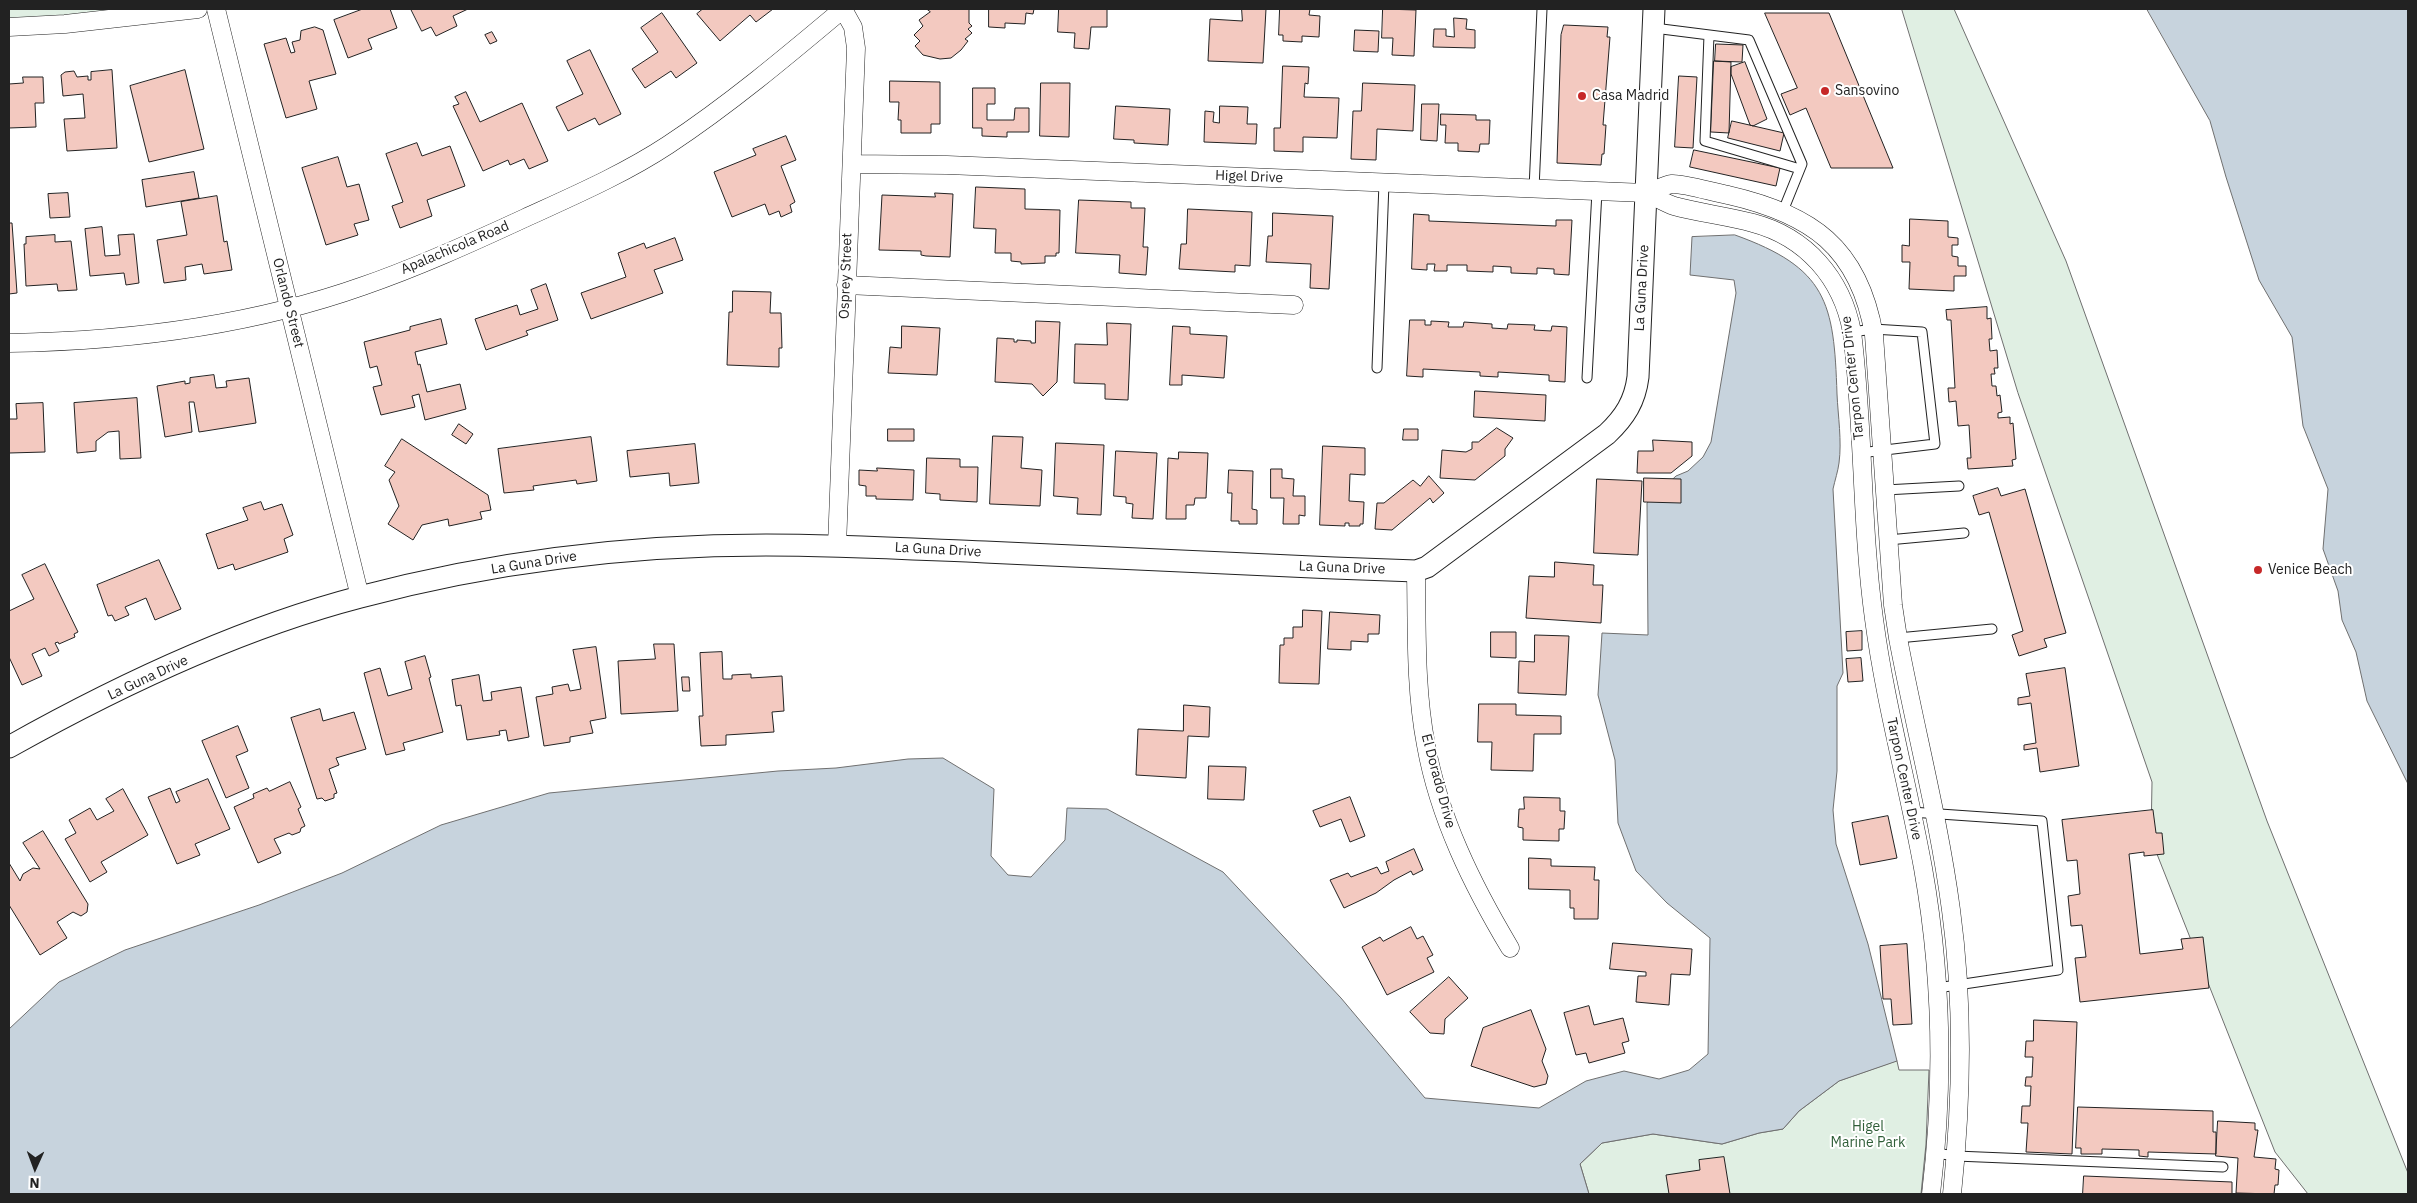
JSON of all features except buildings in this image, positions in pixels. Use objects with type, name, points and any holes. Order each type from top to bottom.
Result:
[{"type":"street","points":[[9,27],[65,24],[198,9]]},
{"type":"street","name":"Orlando Street","points":[[216,9],[360,597]]},
{"type":"street","name":"Apalachicola Road","points":[[9,343],[102,338],[174,331],[234,321],[289,308],[362,287],[445,255],[584,191],[666,146],[744,90],[843,9]]},
{"type":"street","name":"Osprey Street","points":[[836,546],[856,41],[853,27],[843,9]]},
{"type":"street","name":"La Guna Drive","points":[[9,747],[166,668],[261,629],[360,597],[472,573],[568,556],[694,547],[836,546],[1416,571],[1434,564],[1607,434],[1624,416],[1630,406],[1638,377],[1654,18]]},
{"type":"street","name":"Higel Drive","points":[[852,164],[947,165],[1646,193]]},
{"type":"street","name":"Tarpon Center Drive","points":[[1646,193],[1672,184],[1760,203],[1783,211],[1822,235],[1847,262],[1867,302],[1873,329],[1888,540],[1898,638],[1951,910],[1958,985],[1961,1084],[1956,1156],[1941,1193]]},
{"type":"street","name":"Tarpon Center Drive","points":[[1646,193],[1674,205],[1768,228],[1804,247],[1819,261],[1843,298],[1852,332],[1874,620],[1927,895],[1937,988],[1939,1074],[1935,1153],[1941,1193]]},
{"type":"street","points":[[846,285],[1294,305]]},
{"type":"street","name":"El Dorado Drive","points":[[1416,571],[1420,700],[1432,774],[1450,829],[1466,866],[1510,948]]},
{"type":"lane","points":[[1534,189],[1542,9]]},
{"type":"lane","points":[[1654,18],[1709,35],[1749,40],[1802,164],[1783,211]]},
{"type":"lane","points":[[1709,35],[1705,141],[1800,169]]},
{"type":"lane","points":[[1376,368],[1384,183]]},
{"type":"lane","points":[[1587,378],[1597,191]]},
{"type":"lane","points":[[1852,332],[1873,329],[1922,332],[1936,444],[1860,453]]},
{"type":"lane","points":[[1885,490],[1959,486]]},
{"type":"lane","points":[[1888,540],[1964,533]]},
{"type":"lane","points":[[1898,638],[1992,629]]},
{"type":"lane","points":[[1911,812],[1933,812],[2042,821],[2058,970],[1937,988]]},
{"type":"lane","points":[[1935,1153],[1956,1156],[2223,1167]]},
{"type":"lane","points":[[1941,1193],[1957,1194]]},
{"type":"green space","points":[[9,9],[122,9],[73,15],[9,19]]},
{"type":"green space","points":[[1902,9],[1954,9],[2066,261],[2267,821],[2408,1173],[2408,1194],[2308,1194],[2275,1152],[2151,839],[2152,782],[2018,393]]},
{"type":"green space","name":"Higel Marine Park","points":[[1897,1061],[1899,1070],[1929,1070],[1926,1144],[1921,1194],[1589,1194],[1580,1164],[1602,1143],[1653,1134],[1722,1144],[1759,1133],[1783,1129],[1799,1111],[1839,1081]]},
{"type":"shaded area","points":[[2147,9],[2408,9],[2408,784],[2367,701],[2356,652],[2342,620],[2338,591],[2323,549],[2328,489],[2303,426],[2292,337],[2259,280],[2210,121]]},
{"type":"shaded area","points":[[1735,235],[1766,248],[1789,261],[1807,276],[1819,292],[1828,312],[1833,335],[1840,455],[1833,489],[1843,673],[1837,686],[1837,771],[1833,810],[1836,844],[1868,944],[1897,1061],[1839,1081],[1799,1111],[1783,1129],[1759,1133],[1722,1144],[1653,1134],[1602,1143],[1580,1164],[1589,1194],[9,1194],[9,1029],[59,982],[125,950],[259,905],[342,873],[441,825],[549,793],[778,771],[836,768],[908,759],[943,758],[994,789],[991,856],[1008,875],[1031,877],[1065,840],[1067,808],[1107,809],[1223,872],[1341,998],[1425,1098],[1539,1108],[1586,1081],[1624,1071],[1659,1079],[1689,1070],[1708,1054],[1710,938],[1667,903],[1636,871],[1618,823],[1615,760],[1598,695],[1602,633],[1648,635],[1647,503],[1676,476],[1688,471],[1703,457],[1711,442],[1736,293],[1734,280],[1690,275],[1692,237]]},
{"type":"place","name":"Sansovino","points":[[1825,91]]},
{"type":"place","name":"Casa Madrid","points":[[1582,96]]},
{"type":"place","name":"Venice Beach","points":[[2258,570]]}]
